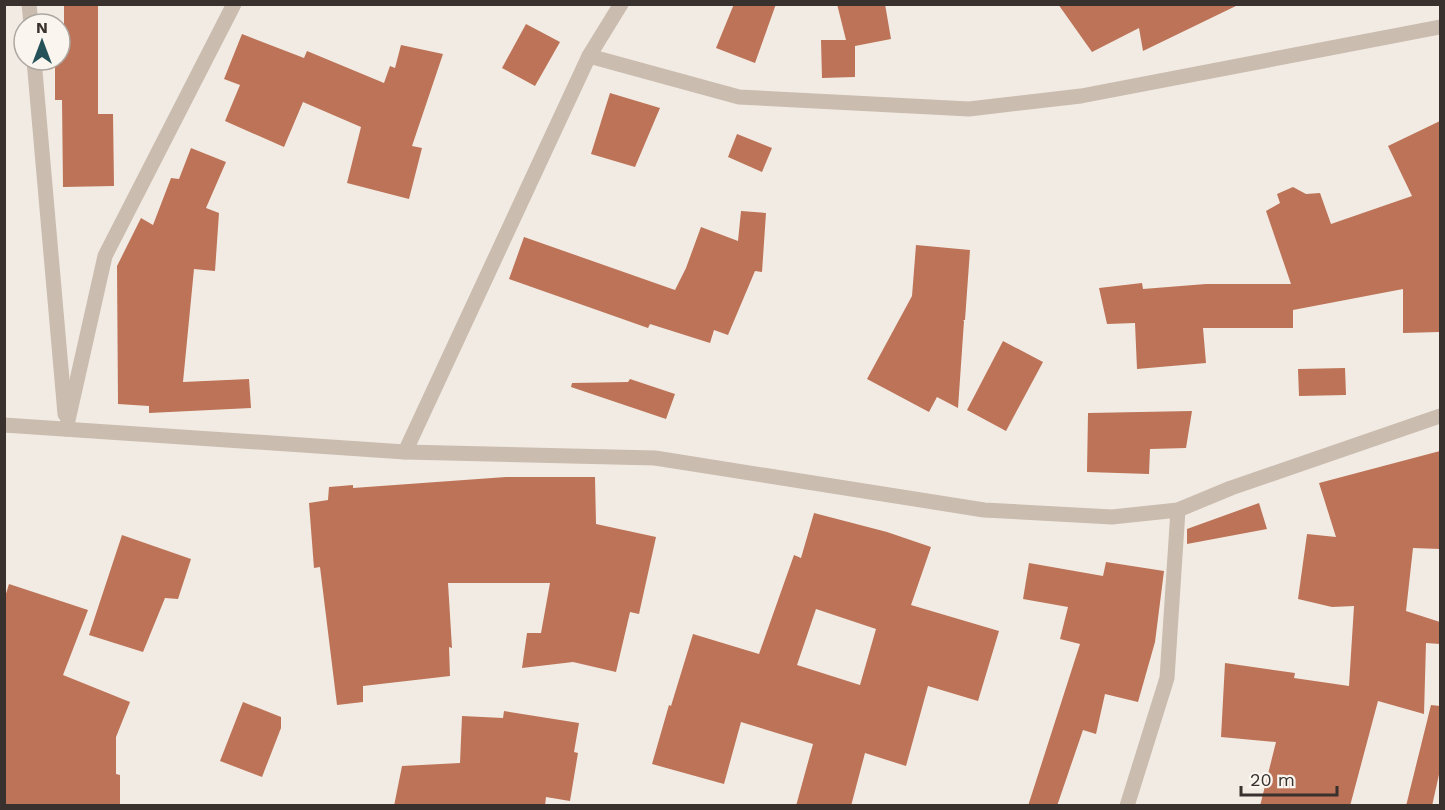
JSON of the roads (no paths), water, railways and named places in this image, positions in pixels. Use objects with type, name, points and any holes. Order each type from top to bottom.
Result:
[{"type":"street","points":[[66,429],[105,256],[234,4]]},
{"type":"street","points":[[405,452],[589,56],[621,4]]},
{"type":"street","points":[[589,56],[739,97],[969,109],[1081,96],[1440,27]]},
{"type":"street","points":[[35,72],[66,429]]},
{"type":"street","points":[[4,425],[405,452],[655,458],[984,510],[1112,517],[1178,510],[1231,488],[1440,416]]},
{"type":"street","points":[[1127,806],[1167,678],[1178,510]]}]
